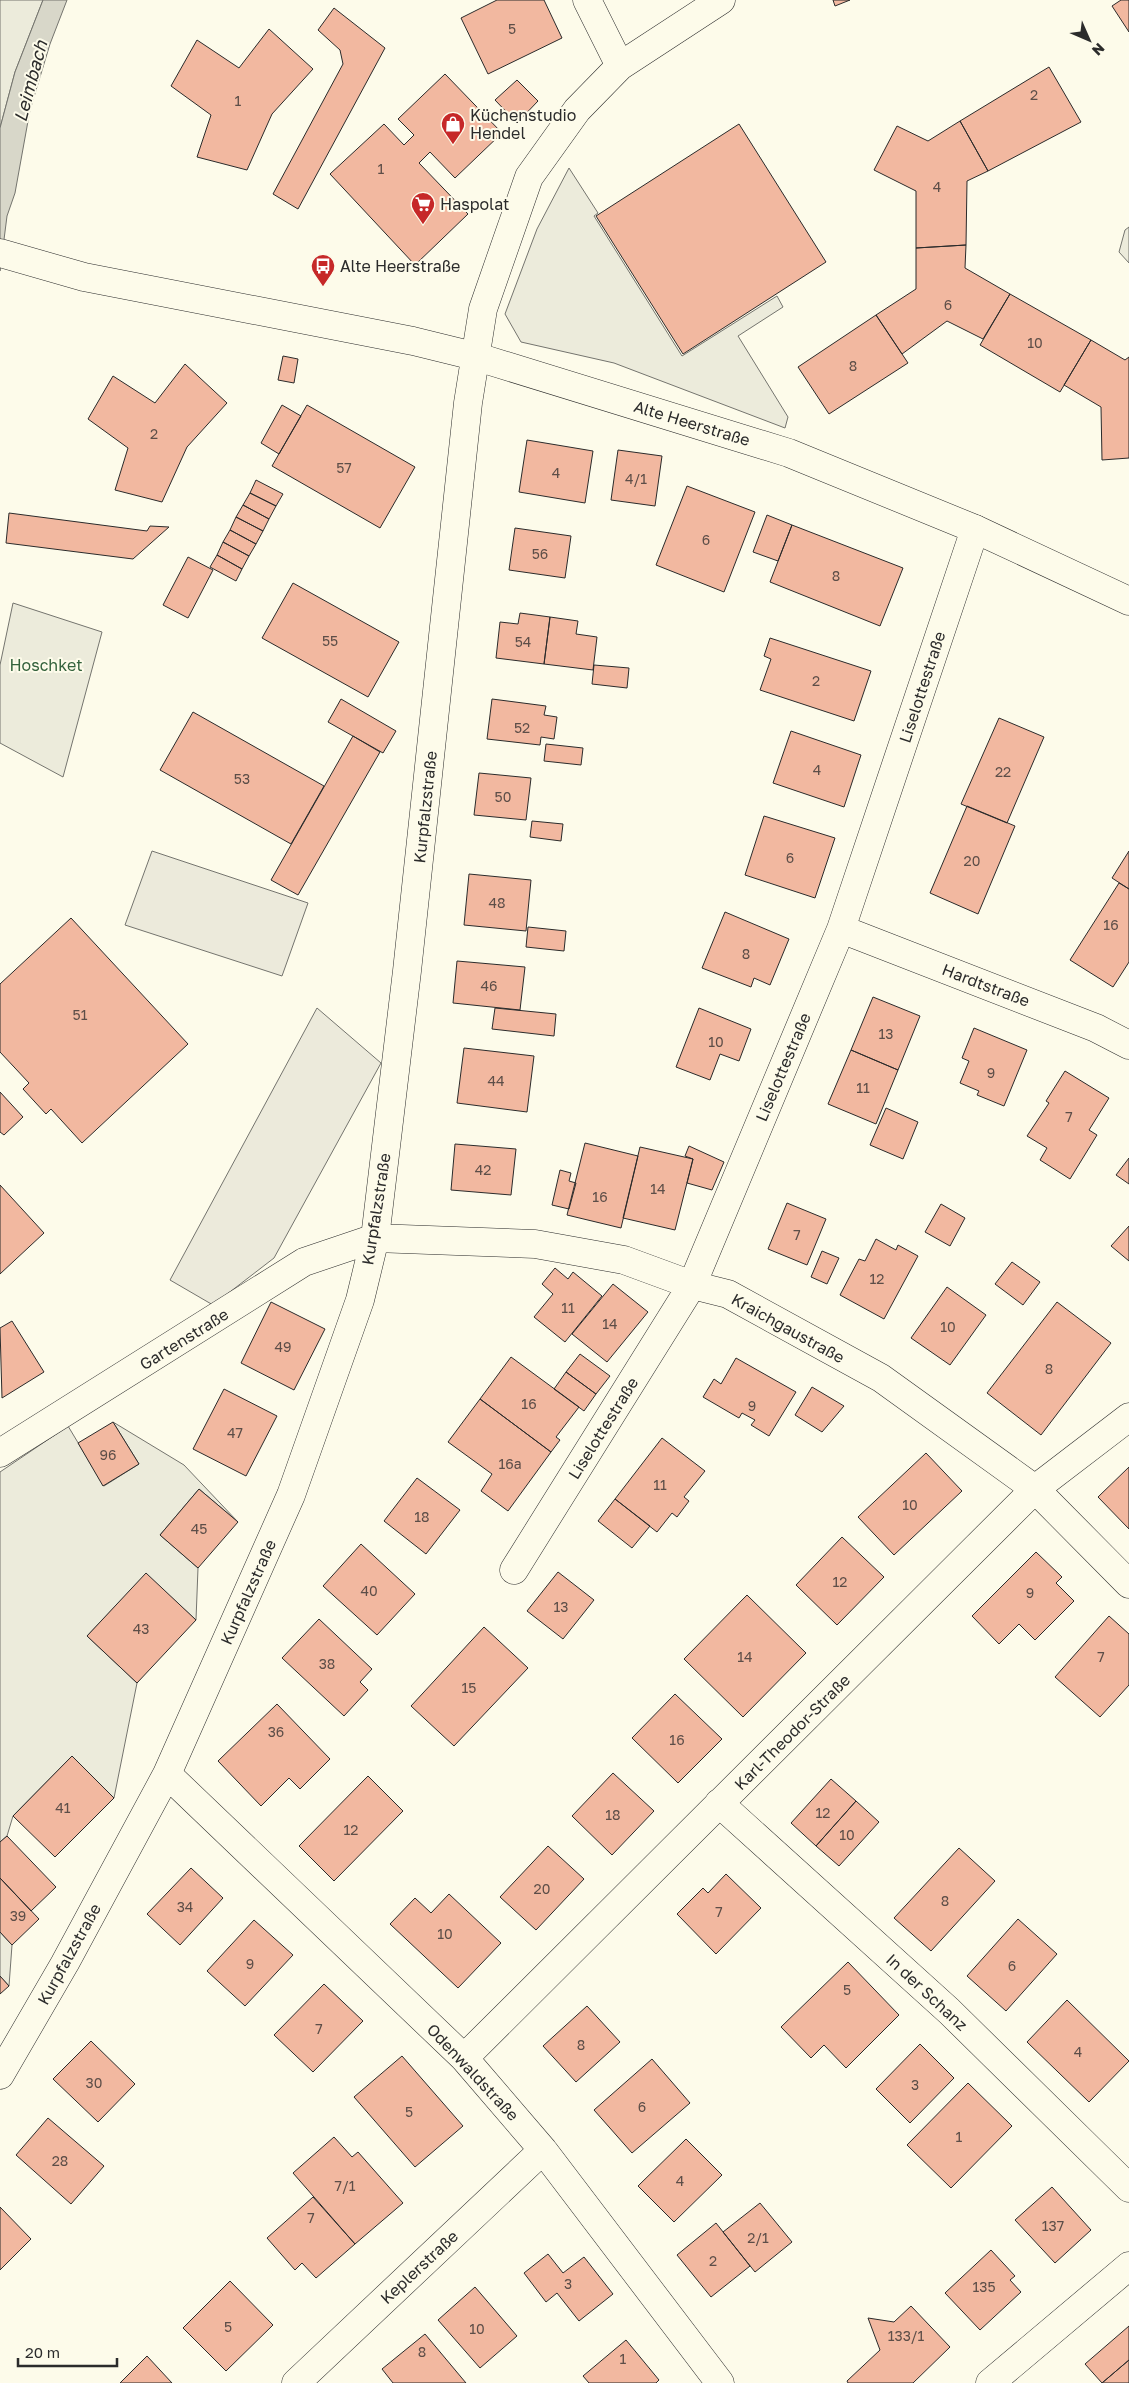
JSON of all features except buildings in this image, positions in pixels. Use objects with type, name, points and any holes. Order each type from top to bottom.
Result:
[{"type":"street","points":[[588,0],[620,66]]},
{"type":"street","name":"Kurpfalzstraße","points":[[0,2075],[65,1963],[167,1774],[291,1495],[360,1300],[375,1238],[407,971],[474,356],[483,309],[529,177],[577,110],[620,66],[721,0]]},
{"type":"street","name":"Alte Heerstraße","points":[[10,257],[84,277],[413,341],[474,356],[789,453],[975,529],[1129,601]]},
{"type":"street","name":"Liselottestraße","points":[[514,1570],[692,1285],[841,929],[975,529]]},
{"type":"street","name":"Hardtstraße","points":[[841,929],[1096,1028],[1129,1045]]},
{"type":"street","name":"Kraichgaustraße","points":[[375,1238],[535,1244],[624,1260],[692,1285],[728,1294],[881,1378],[1036,1489],[1129,1584]]},
{"type":"street","name":"Gartenstraße","points":[[0,1453],[304,1262],[375,1238]]},
{"type":"street","name":"Karl-Theodor-Straße","points":[[464,2058],[1036,1489],[1129,1417]]},
{"type":"street","name":"Odenwaldstraße","points":[[167,1774],[464,2058],[543,2150],[720,2383]]},
{"type":"street","name":"In der Schanz","points":[[719,1803],[949,2011],[1129,2188]]},
{"type":"street","name":"Keplerstraße","points":[[296,2383],[543,2150]]},
{"type":"street","points":[[990,2383],[1129,2266]]},
{"type":"green space","points":[[0,0],[43,0],[15,72],[0,128]]},
{"type":"green space","points":[[569,168],[598,213],[594,216],[682,356],[777,296],[783,307],[738,336],[788,417],[785,428],[614,363],[521,342],[505,314],[537,229]]},
{"type":"green space","points":[[1129,227],[1129,263],[1119,252],[1125,230]]},
{"type":"green space","name":"Hoschket","points":[[13,603],[102,632],[63,777],[0,743],[0,665]]},
{"type":"green space","points":[[113,1422],[184,1465],[238,1522],[199,1489],[160,1535],[198,1568],[196,1620],[146,1574],[87,1636],[137,1683],[114,1798],[71,1757],[13,1816],[7,1836],[0,1842],[0,1472],[68,1426],[104,1486],[139,1464]]},
{"type":"green space","points":[[0,1932],[12,1945],[9,1986],[0,1976]]},
{"type":"shaded area","points":[[152,851],[308,903],[282,976],[125,925]]},
{"type":"shaded area","points":[[317,1008],[381,1063],[274,1258],[213,1305],[170,1280]]},
{"type":"water","name":"Leimbach","points":[[43,0],[67,0],[50,44],[30,110],[15,193],[7,216],[0,271],[0,128],[15,72]]},
{"type":"place","name":"Küchenstudio Hendel","points":[[453,145]]},
{"type":"place","name":"Haspolat","points":[[423,225]]},
{"type":"place","name":"Alte Heerstraße","points":[[323,287]]}]
